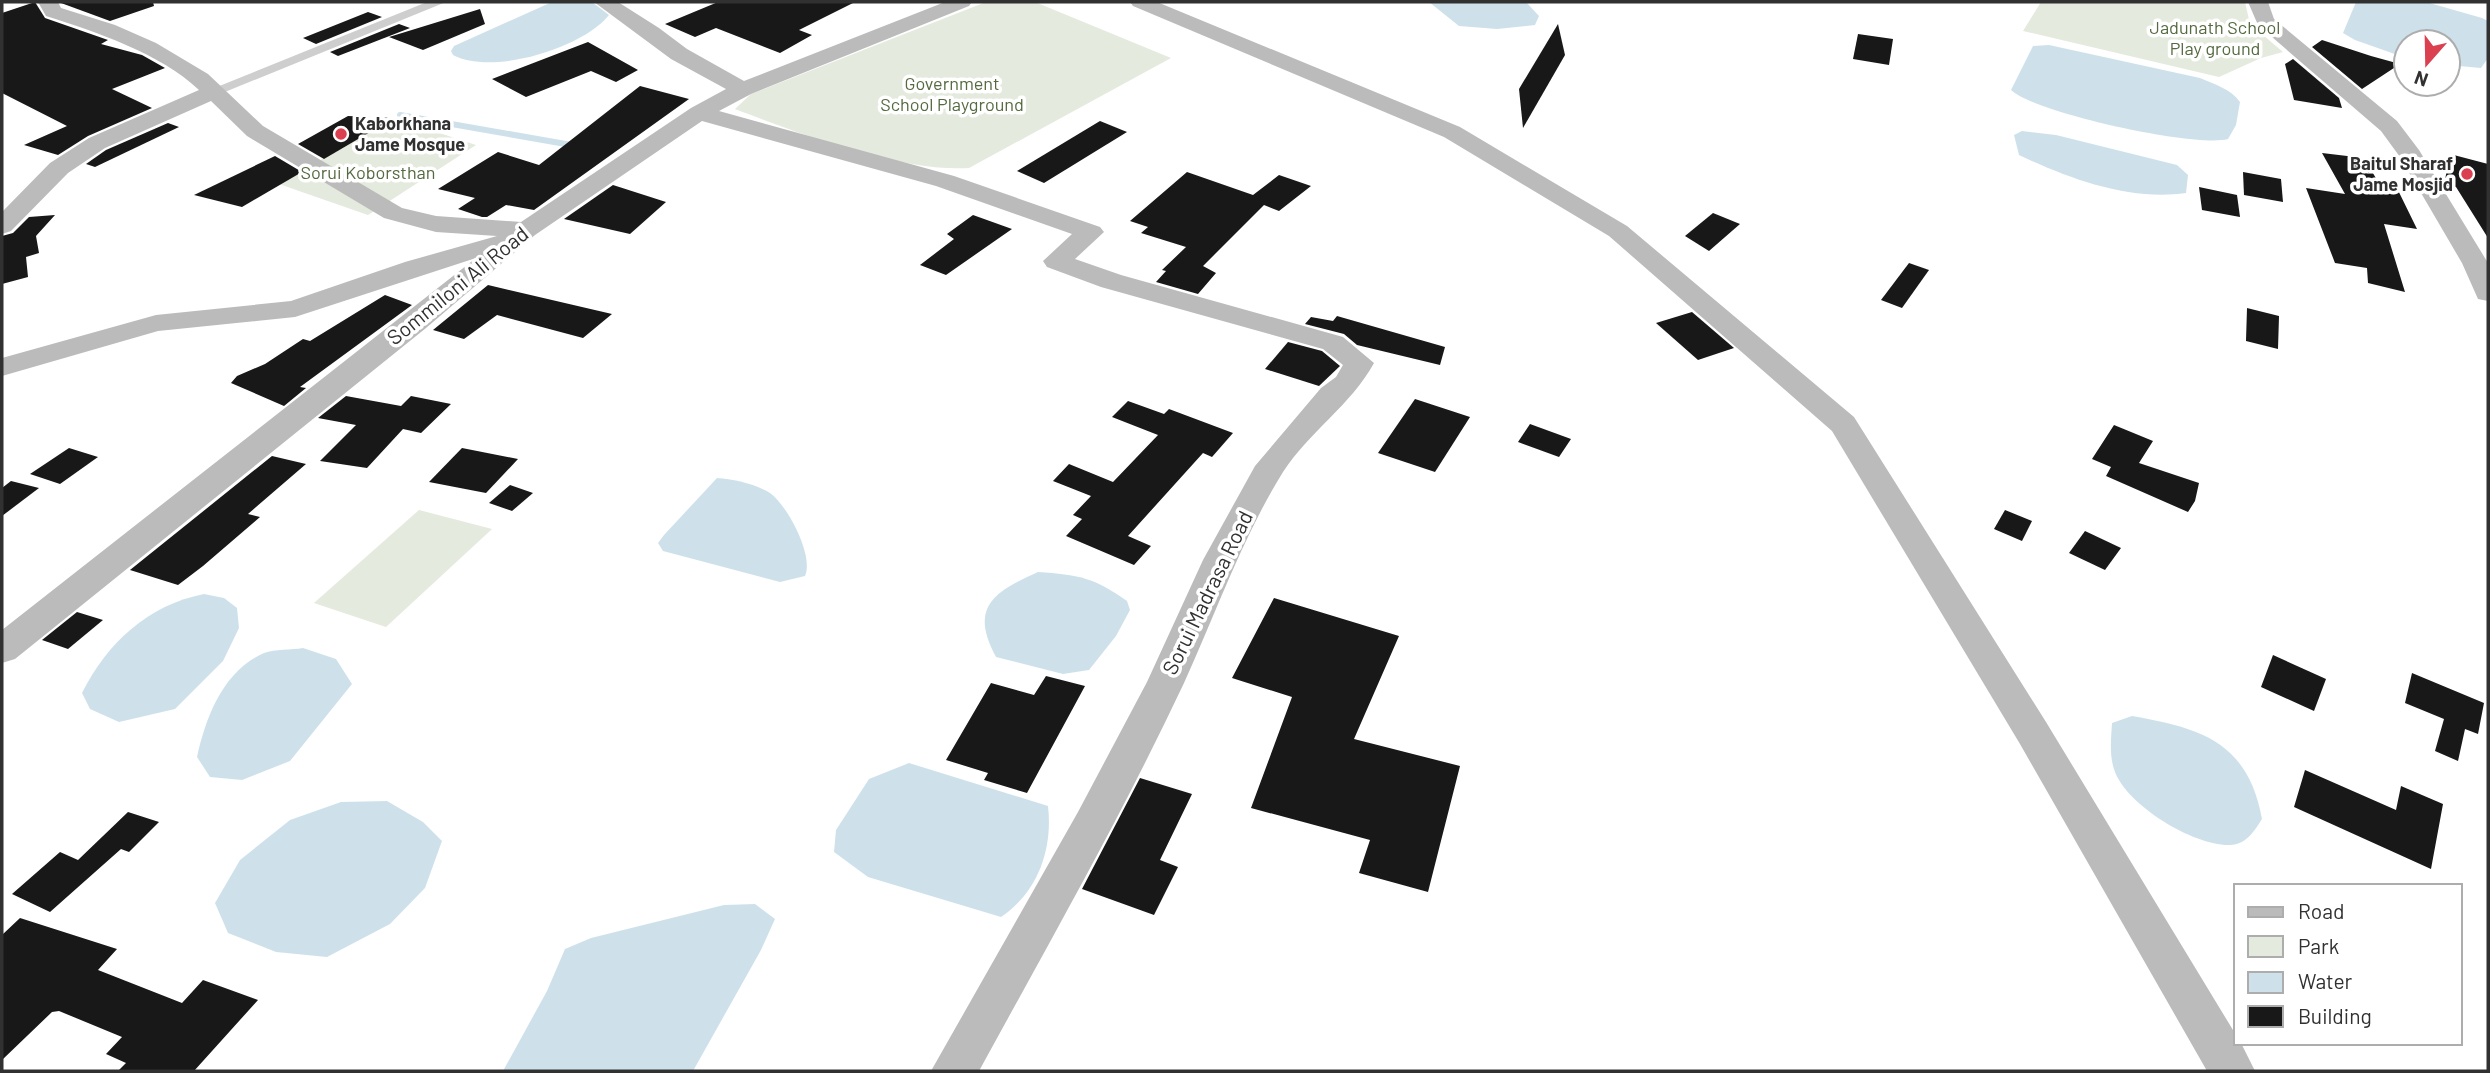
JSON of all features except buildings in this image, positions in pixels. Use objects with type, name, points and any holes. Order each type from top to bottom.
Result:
[{"type":"street","points":[[48,2],[53,12],[108,29],[148,48],[215,91],[255,131],[393,213],[436,224],[521,234]]},
{"type":"street","points":[[5,217],[59,168],[97,143],[215,91],[439,2]]},
{"type":"street","points":[[604,2],[652,32],[678,54],[743,89]]},
{"type":"street","name":"Sommiloni Ali Road","points":[[2,649],[416,322],[521,234],[699,113],[743,89],[962,2]]},
{"type":"street","points":[[1140,2],[1452,132],[1606,224],[1843,424],[2034,733],[2232,1071]]},
{"type":"street","points":[[2258,2],[2265,21],[2389,126],[2411,155],[2447,215],[2475,263],[2488,293]]},
{"type":"street","name":"Sorui Madrasa Road","points":[[699,113],[945,181],[1091,232],[1056,261],[1111,281],[1333,343],[1359,363],[1348,383],[1332,395],[1271,466],[1220,560],[1165,682],[1092,824],[954,1071]]},
{"type":"street","points":[[2,367],[156,323],[295,309],[521,234]]},
{"type":"green space","name":"Government School Playground","points":[[986,2],[1035,2],[1171,58],[969,168],[942,168],[882,158],[820,140],[735,109],[751,94]]},
{"type":"green space","name":"Jadunath School Play ground","points":[[2041,2],[2245,2],[2250,24],[2283,52],[2261,58],[2219,77],[2023,31]]},
{"type":"green space","name":"Sorui Koborsthan","points":[[394,118],[476,145],[368,215],[279,184]]},
{"type":"green space","points":[[419,510],[492,529],[386,627],[314,603]]},
{"type":"water","points":[[552,2],[592,2],[609,15],[579,38],[536,55],[490,62],[470,61],[453,55],[451,51],[454,46]]},
{"type":"water","points":[[1429,2],[1526,2],[1539,16],[1535,25],[1497,29],[1459,26]]},
{"type":"water","points":[[2356,2],[2426,2],[2488,21],[2488,58],[2481,68],[2462,66],[2462,28],[2392,28],[2392,53],[2343,33]]},
{"type":"water","points":[[2049,45],[2200,78],[2232,94],[2240,102],[2236,125],[2228,139],[2210,140],[2152,134],[2051,109],[2011,90],[2033,46]]},
{"type":"water","points":[[2022,131],[2056,135],[2177,165],[2188,175],[2186,193],[2143,194],[2079,180],[2019,155],[2014,135]]},
{"type":"water","points":[[717,478],[751,485],[777,499],[803,544],[807,567],[805,576],[780,582],[663,551],[658,543]]},
{"type":"water","points":[[1038,572],[1064,574],[1095,582],[1127,601],[1130,610],[1116,636],[1089,670],[1063,674],[996,657],[985,625],[991,602],[1010,586]]},
{"type":"water","points":[[204,594],[224,598],[237,608],[239,628],[223,661],[175,709],[119,722],[90,709],[82,693],[92,675],[117,643],[147,617],[184,599]]},
{"type":"water","points":[[303,648],[336,659],[352,684],[290,761],[242,780],[210,777],[197,757],[211,711],[227,683],[250,661],[264,653]]},
{"type":"water","points":[[2132,716],[2179,726],[2200,734],[2218,743],[2233,756],[2245,772],[2255,793],[2262,819],[2249,836],[2230,845],[2199,839],[2164,822],[2133,798],[2115,772],[2111,748],[2112,723]]},
{"type":"water","points":[[909,763],[1048,806],[1048,838],[1040,868],[1025,895],[1001,917],[868,877],[834,852],[836,830],[869,779]]},
{"type":"water","points":[[387,801],[423,822],[442,841],[425,888],[390,924],[327,957],[276,952],[228,933],[215,903],[240,860],[290,820],[341,802]]},
{"type":"water","points":[[755,904],[775,919],[761,950],[693,1071],[503,1071],[547,991],[565,949],[591,938],[724,905]]},
{"type":"waterway","points":[[400,115],[577,146]]},
{"type":"place","name":"Kaborkhana Jame Mosque","points":[[341,134]]},
{"type":"place","name":"Baitul Sharaf Jame Mosjid","points":[[2467,174]]}]
